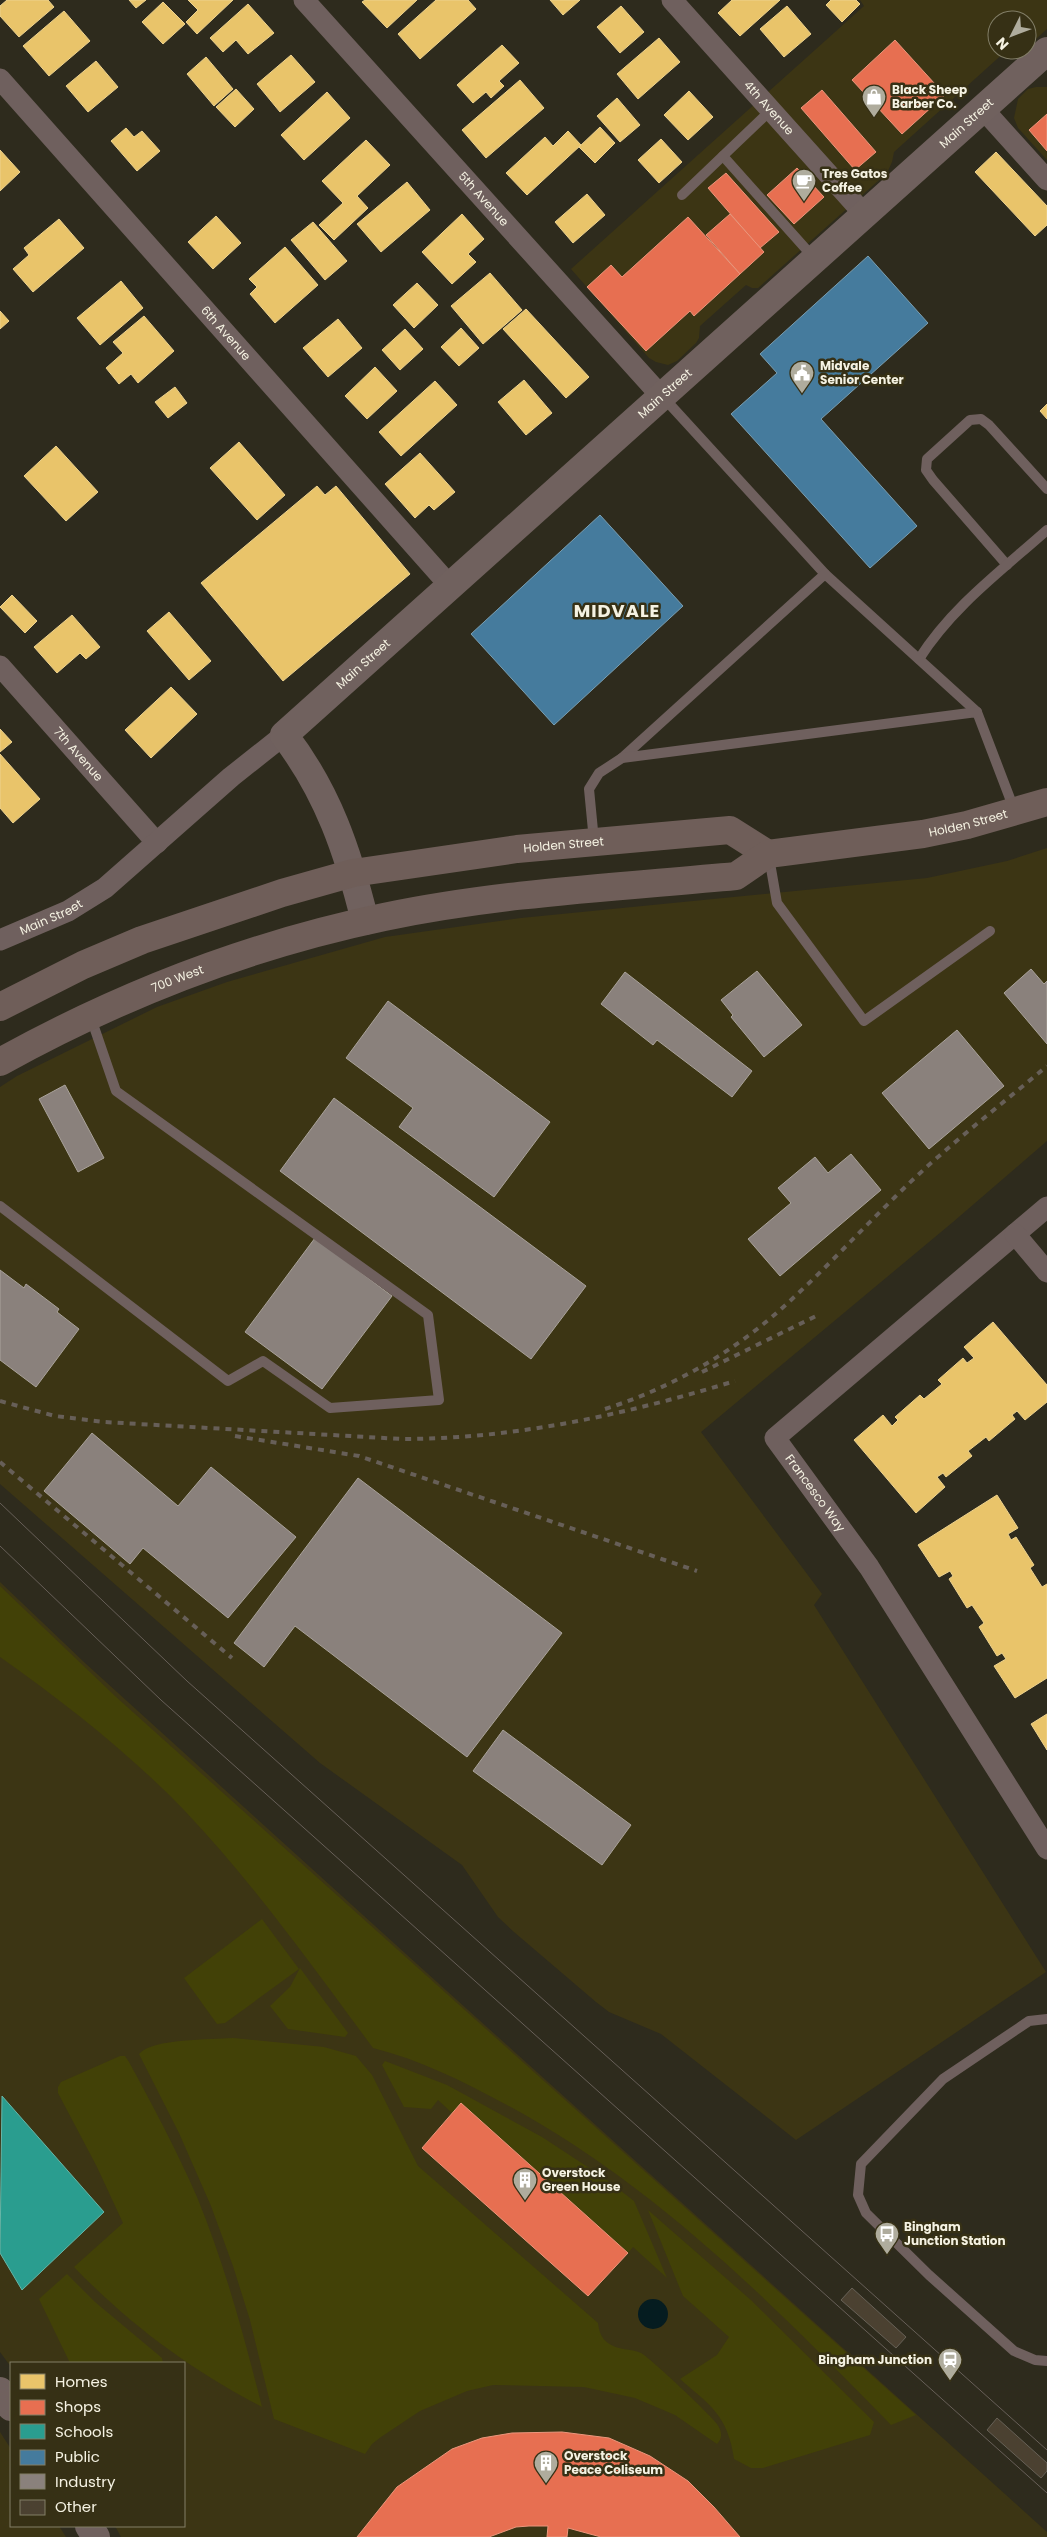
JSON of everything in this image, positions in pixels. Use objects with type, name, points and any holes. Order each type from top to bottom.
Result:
[{"type":"main road","name":"Holden Street","points":[[366,921],[471,902],[736,876],[768,854],[923,834],[967,826],[1047,802]]},
{"type":"main road","name":"Holden Street","points":[[353,873],[517,849],[730,830],[768,854]]},
{"type":"main road","points":[[0,1007],[83,965],[142,940],[282,893],[353,873]]},
{"type":"main road","name":"700 West","points":[[0,1062],[90,1016],[199,970],[297,939],[366,921]]},
{"type":"street","name":"5th Avenue","points":[[304,0],[662,396]]},
{"type":"street","name":"4th Avenue","points":[[672,0],[865,215]]},
{"type":"street","name":"Main Street","points":[[0,940],[68,911],[98,892],[231,777],[284,735],[1047,51]]},
{"type":"street","name":"6th Avenue","points":[[0,79],[451,587]]},
{"type":"street","points":[[983,109],[1047,180]]},
{"type":"street","name":"7th Avenue","points":[[0,666],[157,842]]},
{"type":"street","points":[[284,735],[305,762],[341,836],[366,921]]},
{"type":"street","name":"Francesco Way","points":[[1047,1207],[775,1438],[869,1567],[1047,1849]]},
{"type":"street","points":[[1015,1234],[1047,1272]]},
{"type":"street","points":[[0,2391],[10,2406]]},
{"type":"lane","points":[[682,195],[771,110]]},
{"type":"lane","points":[[723,156],[815,260]]},
{"type":"lane","points":[[662,396],[825,574],[978,712],[1015,813]]},
{"type":"lane","points":[[1007,565],[933,480],[926,470],[927,459],[970,420],[981,419],[989,425],[1047,489]]},
{"type":"lane","points":[[919,660],[936,632],[958,608],[1047,530]]},
{"type":"lane","points":[[594,842],[589,789],[599,773],[622,758],[825,574]]},
{"type":"lane","points":[[622,758],[978,712]]},
{"type":"lane","points":[[768,854],[777,903],[864,1020],[990,931]]},
{"type":"lane","points":[[0,1206],[228,1381],[263,1361],[330,1408],[439,1400],[428,1315],[116,1091],[90,1016]]},
{"type":"lane","points":[[1047,2019],[1029,2021],[943,2079],[861,2164],[858,2180],[858,2195],[866,2213],[929,2275],[1014,2351],[1035,2360],[1047,2361]]},
{"type":"shaded area","points":[[860,0],[1047,0],[1047,29],[1037,38],[1037,10],[987,10],[987,60],[996,60],[894,152],[887,173],[758,288],[746,285],[700,326],[699,338],[696,343],[677,361],[668,365],[649,358],[571,269],[864,6]]},
{"type":"shaded area","points":[[1047,87],[1047,160],[1018,128],[1014,118],[1018,99],[1028,89]]},
{"type":"shaded area","points":[[1047,848],[1047,1141],[701,1432],[822,1594],[814,1605],[1046,1972],[796,2140],[661,2034],[609,2012],[596,2002],[498,1917],[462,1865],[320,1763],[0,1484],[0,1087],[17,1076],[157,1007],[227,982],[385,937],[521,918],[927,878],[1007,861]]},
{"type":"shaded area","points":[[0,1582],[85,1663],[1047,2532],[1047,2537],[121,2537],[116,2527],[185,2527],[185,2362],[10,2362],[10,2366],[0,2352]]},
{"type":"shaded area","points":[[0,1586],[115,1696],[916,2415],[891,2425],[757,2292],[662,2209],[612,2171],[560,2136],[473,2087],[425,2065],[373,2048],[259,1896],[184,1810],[96,1729],[0,1657]]},
{"type":"shaded area","points":[[262,1919],[299,1969],[225,2023],[217,2024],[184,1978]]},
{"type":"shaded area","points":[[300,1968],[348,2033],[345,2037],[288,2029],[270,2006],[290,1987]]},
{"type":"shaded area","points":[[233,2038],[324,2047],[356,2056],[372,2075],[418,2166],[598,2323],[601,2334],[606,2341],[612,2346],[641,2353],[667,2375],[717,2424],[721,2434],[719,2442],[717,2444],[675,2415],[635,2398],[584,2387],[493,2385],[467,2391],[420,2411],[372,2444],[365,2454],[274,2419],[250,2320],[211,2206],[179,2133],[139,2054],[156,2045],[169,2042]]},
{"type":"shaded area","points":[[120,2056],[125,2056],[129,2062],[197,2197],[225,2275],[262,2407],[211,2378],[162,2345],[117,2308],[74,2267],[123,2223],[97,2167],[58,2093],[58,2087],[61,2082]]},
{"type":"shaded area","points":[[385,2061],[447,2085],[542,2137],[603,2177],[634,2201],[667,2278],[633,2247],[628,2253],[461,2103],[452,2113],[438,2100],[431,2109],[404,2107],[382,2065]]},
{"type":"shaded area","points":[[648,2210],[752,2301],[874,2422],[870,2435],[763,2468],[751,2468],[734,2459],[727,2432],[716,2413],[680,2379],[717,2355],[729,2337],[683,2296]]},
{"type":"shaded area","points":[[67,2274],[95,2302],[162,2358],[163,2362],[70,2362],[39,2299]]},
{"type":"shaded area","points":[[0,2432],[10,2447],[10,2527],[60,2527],[66,2537],[0,2537]]},
{"type":"water","points":[[653,2299],[664,2303],[668,2314],[664,2325],[653,2329],[642,2325],[638,2314],[642,2303]]},
{"type":"building: Homes","points":[[7,0],[48,0],[54,7],[19,37],[0,16],[0,6]]},
{"type":"building: Homes","points":[[129,0],[146,0],[136,8]]},
{"type":"building: Homes","points":[[188,0],[233,0],[197,34],[186,22],[198,10]]},
{"type":"building: Homes","points":[[365,0],[417,0],[387,28],[362,2]]},
{"type":"building: Homes","points":[[436,0],[468,0],[476,9],[420,59],[398,34]]},
{"type":"building: Homes","points":[[550,0],[580,0],[563,15]]},
{"type":"building: Homes","points":[[732,0],[780,0],[740,36],[718,13]]},
{"type":"building: Homes","points":[[831,0],[856,0],[860,4],[842,22],[826,5]]},
{"type":"building: Homes","points":[[163,2],[185,24],[163,44],[142,22]]},
{"type":"building: Homes","points":[[248,4],[274,33],[248,54],[236,40],[223,52],[210,38]]},
{"type":"building: Homes","points":[[621,6],[644,32],[620,53],[597,27]]},
{"type":"building: Homes","points":[[787,6],[811,34],[784,57],[760,29]]},
{"type":"building: Homes","points":[[64,11],[90,41],[49,76],[23,46]]},
{"type":"building: Homes","points":[[659,38],[680,62],[638,99],[617,74]]},
{"type":"building: Homes","points":[[502,45],[519,63],[499,81],[504,86],[491,98],[486,92],[473,103],[457,85]]},
{"type":"building: Homes","points":[[291,55],[315,82],[280,112],[257,84]]},
{"type":"building: Homes","points":[[206,57],[233,89],[214,106],[187,74]]},
{"type":"building: Homes","points":[[96,61],[118,87],[88,112],[66,86]]},
{"type":"building: Homes","points":[[520,80],[544,108],[486,158],[462,130]]},
{"type":"building: Homes","points":[[236,89],[254,109],[235,127],[216,107]]},
{"type":"building: Homes","points":[[689,91],[713,117],[688,140],[664,115]]},
{"type":"building: Homes","points":[[327,92],[350,118],[304,160],[281,135]]},
{"type":"building: Homes","points":[[617,98],[640,125],[620,142],[597,116]]},
{"type":"building: Homes","points":[[600,127],[615,143],[595,163],[579,147]]},
{"type":"building: Homes","points":[[126,128],[134,137],[142,131],[160,151],[137,171],[111,141]]},
{"type":"building: Homes","points":[[568,131],[581,145],[527,195],[506,173],[545,137],[553,146]]},
{"type":"building: Homes","points":[[661,139],[682,162],[659,183],[638,160]]},
{"type":"building: Homes","points":[[366,140],[390,165],[357,196],[368,208],[334,240],[319,225],[343,203],[322,181]]},
{"type":"building: Homes","points":[[0,150],[20,172],[0,191]]},
{"type":"building: Homes","points":[[996,152],[1047,206],[1047,225],[1035,236],[975,172]]},
{"type":"building: Homes","points":[[407,182],[430,210],[381,252],[357,224]]},
{"type":"building: Homes","points":[[587,194],[605,215],[573,243],[555,222]]},
{"type":"building: Homes","points":[[462,214],[484,239],[468,254],[476,262],[452,284],[422,252]]},
{"type":"building: Homes","points":[[216,216],[241,243],[213,269],[188,242]]},
{"type":"building: Homes","points":[[59,219],[84,248],[33,292],[13,269],[29,255],[24,248]]},
{"type":"building: Homes","points":[[313,222],[347,261],[325,280],[291,240]]},
{"type":"building: Homes","points":[[285,247],[318,285],[275,323],[250,294],[257,287],[249,279]]},
{"type":"building: Homes","points":[[490,273],[522,310],[483,344],[451,306]]},
{"type":"building: Homes","points":[[121,281],[143,308],[100,345],[77,318]]},
{"type":"building: Homes","points":[[417,283],[438,305],[414,328],[393,305]]},
{"type":"building: Homes","points":[[526,309],[589,377],[566,398],[503,329]]},
{"type":"building: Homes","points":[[0,311],[9,321],[0,329]]},
{"type":"building: Homes","points":[[144,316],[174,351],[138,383],[131,374],[119,384],[106,368],[123,353],[113,342]]},
{"type":"building: Homes","points":[[338,319],[362,348],[328,377],[303,348]]},
{"type":"building: Homes","points":[[461,328],[479,348],[459,366],[441,347]]},
{"type":"building: Homes","points":[[405,329],[423,349],[400,370],[382,350]]},
{"type":"building: Homes","points":[[375,367],[397,391],[367,419],[345,396]]},
{"type":"building: Homes","points":[[524,380],[552,413],[526,435],[498,402]]},
{"type":"building: Homes","points":[[435,381],[457,405],[401,456],[379,432]]},
{"type":"building: Homes","points":[[175,387],[187,403],[168,418],[155,402]]},
{"type":"building: Homes","points":[[1047,404],[1047,419],[1040,411]]},
{"type":"building: Homes","points":[[239,442],[285,495],[257,520],[210,468]]},
{"type":"building: Homes","points":[[56,446],[98,492],[66,521],[24,476]]},
{"type":"building: Homes","points":[[420,453],[455,492],[434,510],[429,505],[415,518],[385,484]]},
{"type":"building: Homes","points":[[317,486],[325,495],[336,486],[410,574],[283,681],[201,583]]},
{"type":"building: Homes","points":[[12,595],[37,621],[25,633],[0,607]]},
{"type":"building: Homes","points":[[169,612],[211,661],[189,680],[147,631]]},
{"type":"building: Homes","points":[[72,615],[100,647],[86,659],[80,653],[57,673],[34,647]]},
{"type":"building: Homes","points":[[171,687],[197,714],[151,758],[125,730]]},
{"type":"building: Homes","points":[[0,729],[12,742],[0,752]]},
{"type":"building: Homes","points":[[0,754],[40,799],[13,823],[0,808]]},
{"type":"building: Homes","points":[[993,1322],[1047,1385],[1047,1402],[1025,1420],[1017,1411],[1012,1415],[1015,1419],[989,1441],[986,1437],[968,1451],[972,1456],[946,1477],[943,1473],[937,1477],[945,1487],[916,1513],[854,1440],[883,1415],[892,1426],[898,1420],[895,1417],[920,1395],[924,1399],[942,1384],[938,1380],[963,1358],[967,1363],[974,1358],[964,1347]]},
{"type":"building: Homes","points":[[997,1495],[1018,1528],[1008,1534],[1011,1540],[1016,1537],[1034,1565],[1030,1568],[1042,1587],[1047,1584],[1047,1678],[1015,1698],[994,1666],[1006,1659],[1002,1653],[997,1656],[979,1627],[984,1623],[972,1605],[967,1608],[949,1579],[953,1576],[950,1571],[939,1577],[918,1545]]},
{"type":"building: Homes","points":[[1047,1714],[1047,1750],[1031,1724]]},
{"type":"building: Shops","points":[[895,40],[945,95],[902,134],[852,80]]},
{"type":"building: Shops","points":[[822,90],[876,152],[855,170],[801,108]]},
{"type":"building: Shops","points":[[1047,114],[1047,151],[1029,130]]},
{"type":"building: Shops","points":[[797,168],[824,197],[794,224],[767,195]]},
{"type":"building: Shops","points":[[726,173],[779,232],[760,248],[708,188]]},
{"type":"building: Shops","points":[[730,214],[764,252],[740,274],[706,235]]},
{"type":"building: Shops","points":[[688,217],[740,274],[694,316],[690,311],[646,351],[587,287],[611,265],[622,277]]},
{"type":"building: Shops","name":"Overstock Green House","points":[[461,2103],[628,2253],[588,2296],[422,2148]]},
{"type":"building: Shops","name":"Overstock Peace Coliseum","points":[[562,2432],[609,2438],[650,2456],[688,2481],[740,2537],[601,2537],[568,2528],[567,2537],[547,2537],[548,2526],[529,2526],[516,2527],[489,2537],[357,2537],[397,2487],[452,2449],[482,2438],[512,2433]]},
{"type":"building: Schools","points":[[2,2096],[104,2212],[22,2290],[0,2253]]},
{"type":"building: Public","name":"Midvale Senior Center","points":[[868,256],[928,323],[821,419],[917,526],[870,568],[731,414],[777,373],[760,354]]},
{"type":"building: Public","points":[[600,515],[683,606],[554,725],[471,634]]},
{"type":"building: Industry","points":[[1031,969],[1044,984],[1047,981],[1047,1044],[1004,993]]},
{"type":"building: Industry","points":[[757,971],[802,1025],[764,1057],[731,1017],[733,1015],[721,1000]]},
{"type":"building: Industry","points":[[625,972],[752,1071],[732,1097],[657,1040],[653,1045],[601,1004]]},
{"type":"building: Industry","points":[[388,1001],[550,1122],[494,1197],[399,1127],[413,1108],[346,1058]]},
{"type":"building: Industry","points":[[957,1030],[1004,1086],[929,1149],[882,1093]]},
{"type":"building: Industry","points":[[65,1085],[104,1158],[78,1172],[39,1099]]},
{"type":"building: Industry","points":[[334,1098],[586,1286],[531,1359],[280,1171]]},
{"type":"building: Industry","points":[[851,1154],[881,1190],[780,1276],[748,1239],[791,1203],[778,1188],[815,1157],[828,1173]]},
{"type":"building: Industry","points":[[315,1238],[392,1296],[322,1389],[245,1332]]},
{"type":"building: Industry","points":[[0,1270],[24,1288],[26,1284],[59,1309],[57,1312],[79,1329],[36,1387],[0,1360]]},
{"type":"building: Industry","points":[[92,1433],[178,1506],[211,1467],[296,1537],[228,1618],[143,1548],[130,1564],[44,1491]]},
{"type":"building: Industry","points":[[358,1478],[562,1633],[467,1757],[295,1626],[264,1667],[234,1643]]},
{"type":"building: Industry","points":[[503,1730],[631,1825],[602,1865],[473,1771]]},
{"type":"building: Other","points":[[852,2288],[906,2337],[896,2348],[841,2300]]},
{"type":"building: Other","points":[[997,2418],[1047,2463],[1047,2471],[1041,2478],[987,2430]]},
{"type":"tram line","points":[[0,1503],[187,1681],[1047,2450]]},
{"type":"tram line","points":[[0,1546],[161,1700],[1047,2493]]},
{"type":"railway","points":[[605,1409],[672,1382],[735,1346],[773,1316],[931,1163],[1047,1066]]},
{"type":"railway","points":[[702,1372],[816,1316]]},
{"type":"railway","points":[[0,1401],[55,1416],[104,1422],[402,1439],[445,1438],[529,1429],[612,1414],[735,1381]]},
{"type":"railway","points":[[235,1436],[359,1456],[697,1571]]},
{"type":"railway","points":[[0,1462],[232,1658]]},
{"type":"place","name":"Black Sheep Barber Co.","points":[[874,118]]},
{"type":"place","name":"Tres Gatos Coffee","points":[[804,202]]},
{"type":"place","name":"Midvale Senior Center","points":[[802,394]]},
{"type":"place","name":"Overstock Green House","points":[[525,2201]]},
{"type":"place","name":"Bingham Junction Station","points":[[887,2255]]},
{"type":"place","name":"Bingham Junction","points":[[950,2381]]},
{"type":"place","name":"Overstock Peace Coliseum","points":[[546,2484]]},
{"type":"district","name":"MIDVALE","points":[[617,611]]}]
